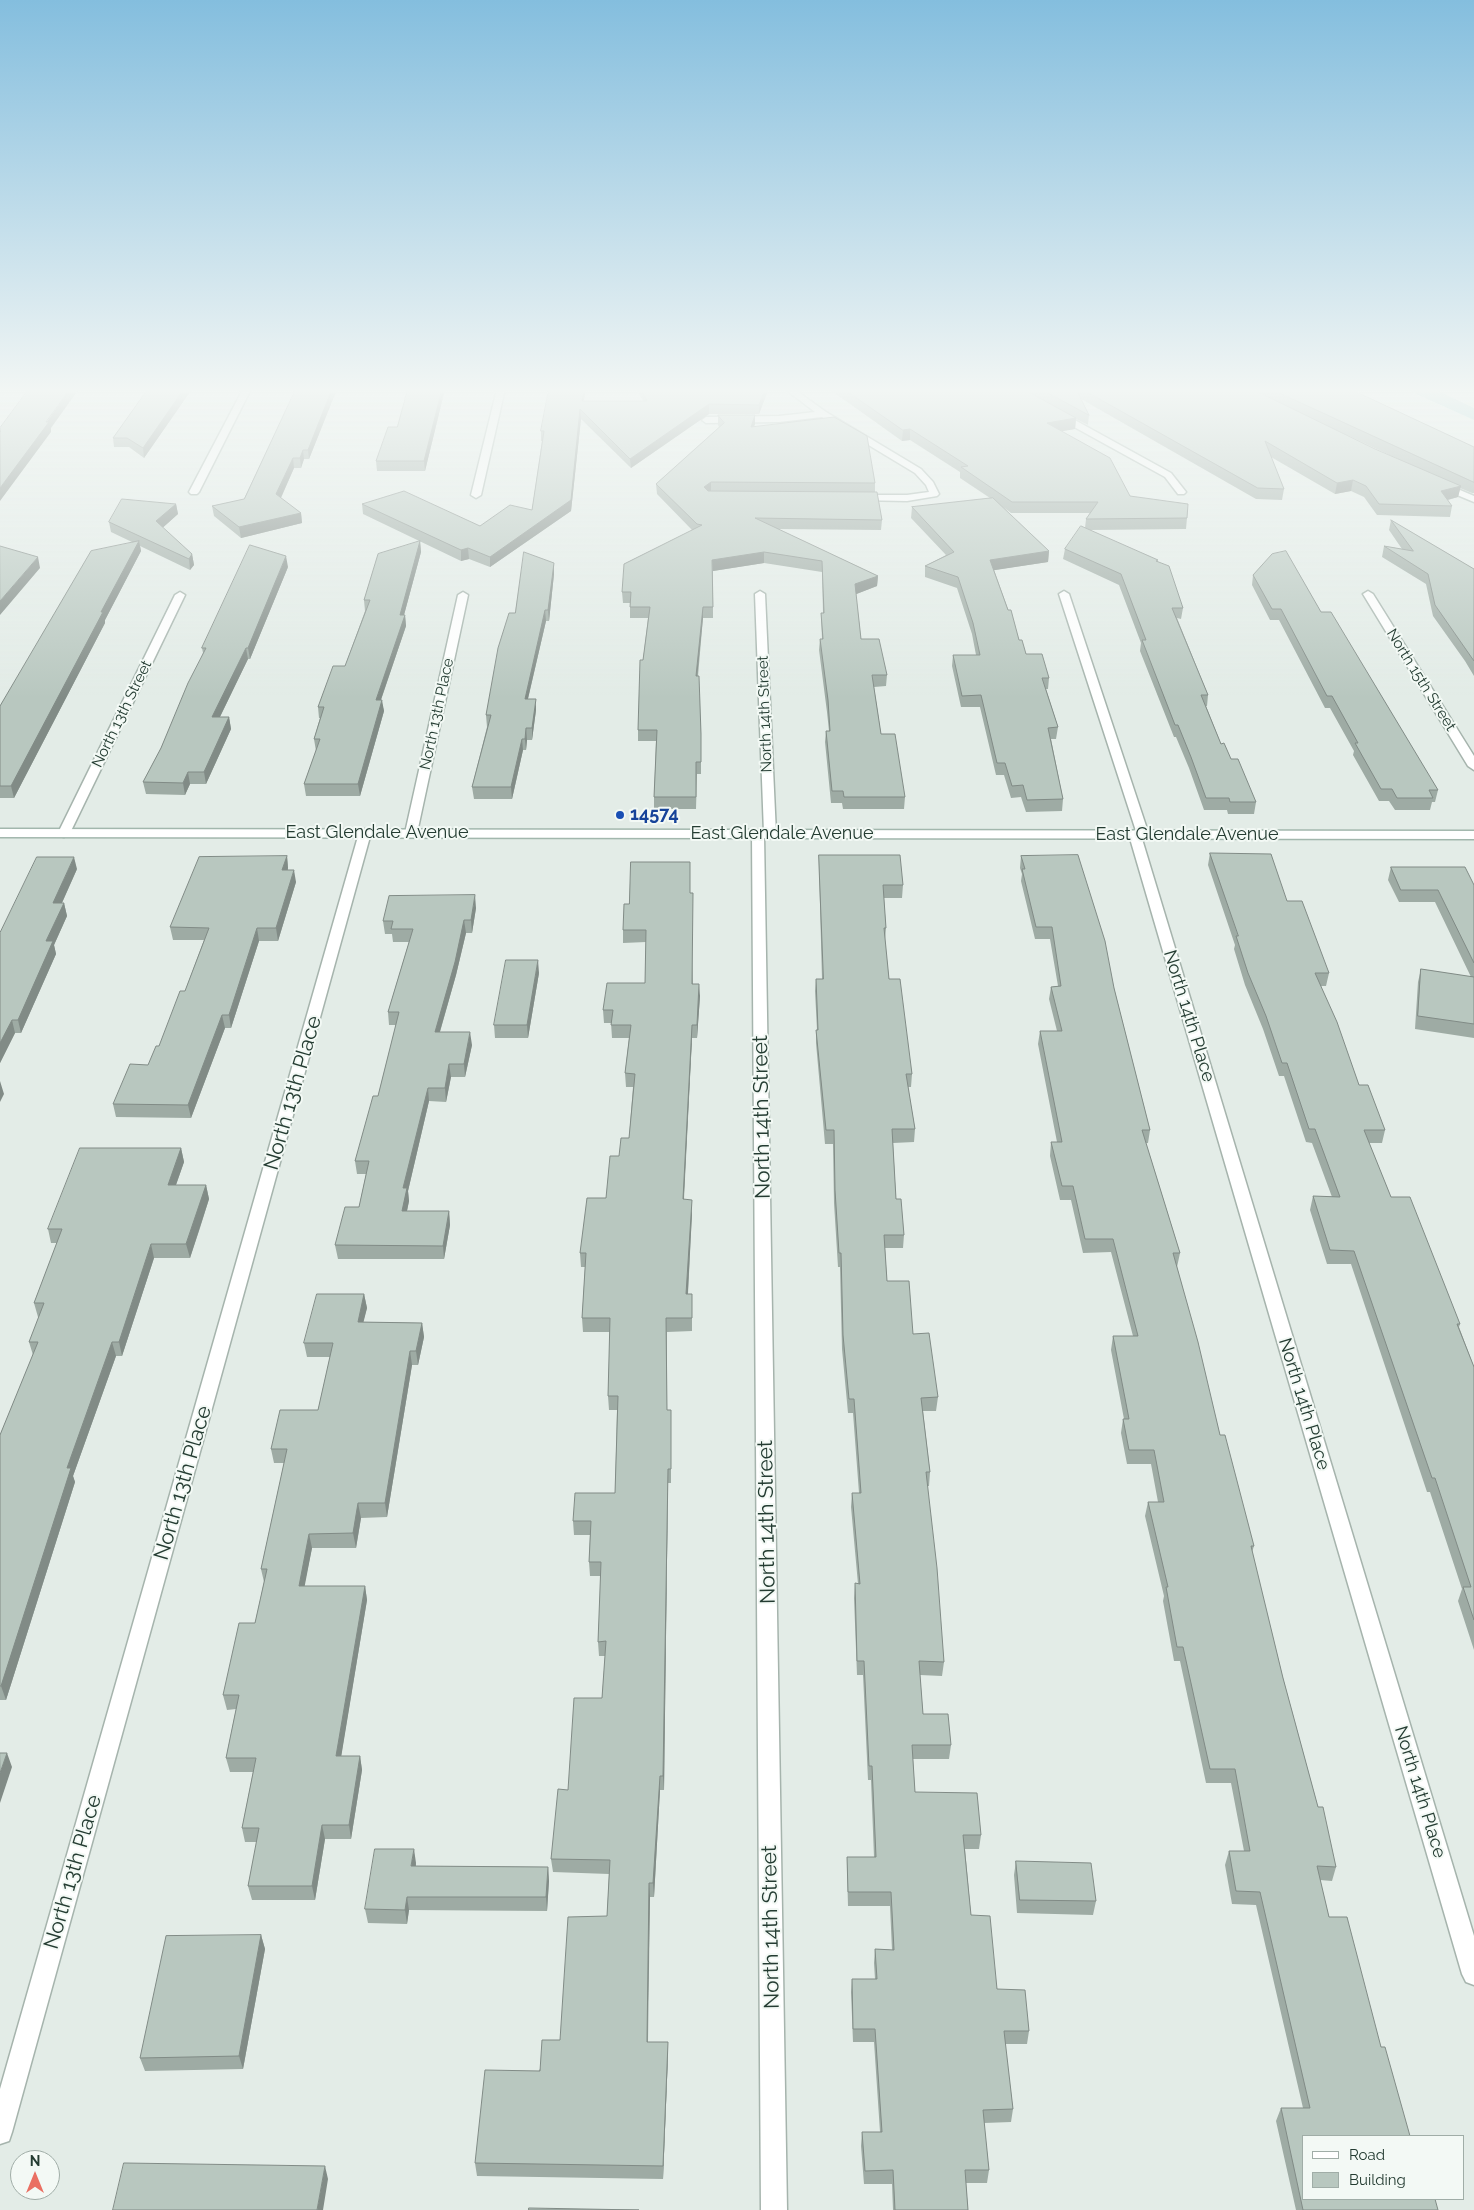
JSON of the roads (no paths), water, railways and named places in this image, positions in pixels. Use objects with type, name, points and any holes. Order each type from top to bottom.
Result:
[{"type":"street","points":[[848,498],[907,498],[934,494],[933,492]]},
{"type":"street","points":[[1458,492],[1474,499]]},
{"type":"street","name":"North 14th Street","points":[[760,594],[764,834],[774,2210]]},
{"type":"street","name":"North 14th Place","points":[[1064,594],[1139,835],[1474,1974]]},
{"type":"street","name":"North 15th Street","points":[[1368,594],[1474,766]]},
{"type":"street","name":"North 13th Street","points":[[64,833],[180,595]]},
{"type":"street","name":"North 13th Place","points":[[411,833],[463,595]]},
{"type":"street","name":"East Glendale Avenue","points":[[0,833],[1474,835]]},
{"type":"street","name":"North 13th Place","points":[[0,2132],[366,833]]},
{"type":"place","name":"14574","points":[[620,815]]}]
